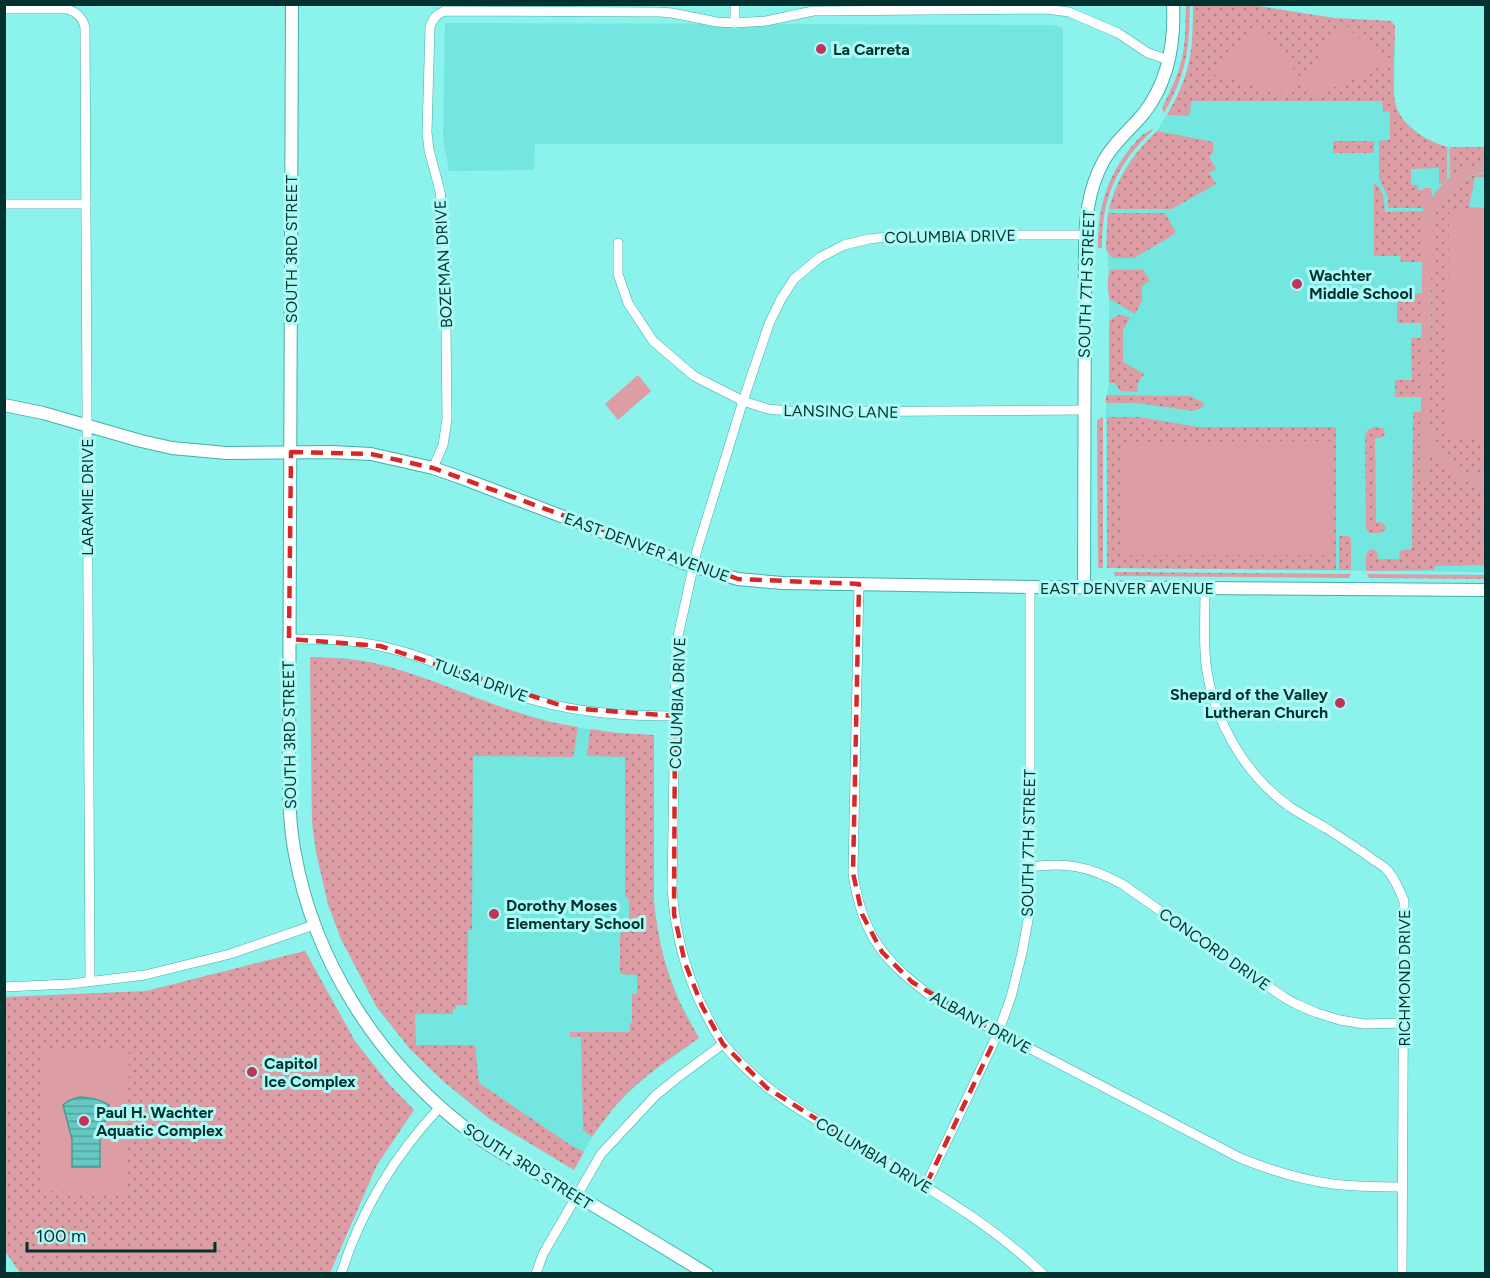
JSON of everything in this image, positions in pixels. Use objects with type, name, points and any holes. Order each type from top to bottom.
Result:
[{"type":"street","name":"SOUTH 3RD STREET","points":[[292,4],[288,778],[294,853],[314,925],[336,974],[363,1018],[390,1056],[440,1107],[493,1147],[707,1274]]},
{"type":"street","points":[[735,4],[735,23]]},
{"type":"street","name":"SOUTH 7TH STREET","points":[[1084,587],[1086,212],[1096,176],[1108,154],[1154,99],[1161,85],[1172,45],[1173,4]]},
{"type":"street","name":"LARAMIE DRIVE","points":[[4,9],[67,9],[79,15],[85,27],[90,981]]},
{"type":"street","name":"BOZEMAN DRIVE","points":[[433,468],[443,446],[447,419],[445,233],[440,192],[429,150],[427,132],[430,27],[437,14],[444,11],[660,12],[735,23],[766,21],[813,11],[1046,9],[1069,12],[1118,33],[1148,53],[1169,60]]},
{"type":"street","points":[[4,204],[86,204]]},
{"type":"street","name":"COLUMBIA DRIVE","points":[[1043,1274],[988,1227],[782,1100],[723,1044],[693,986],[685,963],[674,914],[672,888],[676,645],[692,566],[743,401],[769,324],[794,279],[819,258],[844,245],[869,238],[906,235],[1085,235]]},
{"type":"street","name":"LANSING LANE","points":[[618,243],[618,274],[628,303],[654,341],[694,376],[743,401],[768,409],[799,412],[1084,410]]},
{"type":"street","name":"EAST DENVER AVENUE","points":[[4,405],[43,413],[172,448],[226,453],[371,454],[433,468],[692,566],[738,579],[782,583],[1030,587],[1485,590]]},
{"type":"street","name":"ALBANY DRIVE","points":[[859,584],[853,873],[856,894],[871,934],[882,952],[896,968],[935,999],[1240,1158],[1292,1176],[1335,1185],[1403,1187]]},
{"type":"street","name":"SOUTH 7TH STREET","points":[[925,1187],[999,1033],[1022,953],[1029,909],[1030,587]]},
{"type":"street","name":"RICHMOND DRIVE","points":[[1205,588],[1205,653],[1209,682],[1216,706],[1238,752],[1271,791],[1290,807],[1355,846],[1388,871],[1404,901],[1402,1274]]},
{"type":"street","name":"TULSA DRIVE","points":[[288,639],[344,640],[381,646],[531,699],[569,708],[620,715],[675,716]]},
{"type":"street","name":"CONCORD DRIVE","points":[[1029,867],[1049,864],[1068,865],[1087,868],[1105,875],[1122,884],[1286,998],[1317,1014],[1364,1024],[1404,1023]]},
{"type":"street","points":[[4,987],[145,975],[230,954],[314,925]]},
{"type":"street","points":[[536,1274],[543,1254],[601,1154],[648,1104],[681,1075],[723,1044]]},
{"type":"street","points":[[341,1274],[360,1224],[377,1191],[418,1130],[440,1107]]},
{"type":"highlighted area","points":[[291,452],[371,454],[433,468],[738,579],[859,584],[853,873],[862,914],[882,952],[912,982],[998,1033],[925,1187],[767,1088],[723,1044],[702,1006],[685,963],[674,914],[675,716],[569,708],[380,646],[289,639]]},
{"type":"shaded area","points":[[1186,5],[1190,5],[1185,61],[1178,86],[1164,113],[1162,108],[1176,78],[1182,58]]},
{"type":"shaded area","name":"Wachter Middle School","points":[[1193,5],[1258,6],[1334,18],[1391,21],[1395,26],[1394,97],[1397,111],[1402,119],[1425,139],[1436,144],[1447,147],[1485,147],[1485,572],[1107,568],[1106,403],[1109,383],[1109,274],[1106,249],[1107,222],[1114,191],[1122,174],[1132,158],[1157,131],[1185,80],[1193,43]]},
{"type":"shaded area","points":[[1193,5],[1258,6],[1334,18],[1391,21],[1395,26],[1394,95],[1398,111],[1412,129],[1433,142],[1447,147],[1447,180],[1439,185],[1439,168],[1411,169],[1411,185],[1418,185],[1418,190],[1423,190],[1423,208],[1388,208],[1388,197],[1379,178],[1379,141],[1390,140],[1390,112],[1383,111],[1382,101],[1191,101],[1188,116],[1167,115],[1181,87],[1189,62]]},
{"type":"shaded area","points":[[1341,21],[1386,64],[1315,96],[1304,81]]},
{"type":"shaded area","points":[[445,23],[1053,25],[1063,28],[1063,144],[535,144],[534,170],[449,171],[443,138]]},
{"type":"shaded area","points":[[1258,24],[1301,79],[1290,96],[1208,73]]},
{"type":"shaded area","points":[[1154,129],[1130,156],[1114,183],[1105,213],[1102,248],[1098,248],[1102,207],[1110,182],[1132,146],[1144,134]]},
{"type":"shaded area","points":[[1157,131],[1213,142],[1213,153],[1209,156],[1216,169],[1209,173],[1216,184],[1172,209],[1109,209],[1127,167]]},
{"type":"shaded area","points":[[1333,141],[1374,141],[1374,153],[1333,153]]},
{"type":"shaded area","points":[[1450,147],[1485,147],[1485,164],[1450,177]]},
{"type":"shaded area","points":[[1485,164],[1485,172],[1458,182],[1445,194],[1432,220],[1429,416],[1434,439],[1445,457],[1462,470],[1485,476],[1485,485],[1468,482],[1453,474],[1440,464],[1429,450],[1428,485],[1420,485],[1423,188],[1431,188],[1432,198],[1454,175]]},
{"type":"shaded area","points":[[1485,173],[1485,177],[1475,177],[1469,207],[1485,208],[1485,476],[1462,470],[1445,457],[1434,439],[1429,416],[1432,220],[1435,210],[1451,188],[1466,178]]},
{"type":"shaded area","points":[[1374,184],[1382,192],[1385,212],[1423,211],[1423,262],[1401,262],[1400,256],[1374,256]]},
{"type":"shaded area","points":[[1449,210],[1485,210],[1485,438],[1447,438]]},
{"type":"shaded area","points":[[1108,213],[1165,213],[1176,232],[1134,258],[1111,257],[1106,249]]},
{"type":"shaded area","points":[[1110,270],[1143,270],[1150,281],[1142,286],[1142,301],[1135,314],[1110,299],[1108,277]]},
{"type":"shaded area","points":[[1405,293],[1422,293],[1422,323],[1397,323],[1397,296]]},
{"type":"shaded area","points":[[1118,315],[1130,318],[1123,330],[1123,362],[1144,374],[1138,383],[1137,392],[1120,391],[1115,383],[1109,383],[1109,325],[1110,320]]},
{"type":"shaded area","points":[[1411,338],[1422,338],[1421,397],[1395,397],[1395,380],[1412,380]]},
{"type":"shaded area","points":[[638,375],[651,391],[618,420],[605,404]]},
{"type":"shaded area","points":[[1106,395],[1190,396],[1204,403],[1203,407],[1193,411],[1137,403],[1106,403]]},
{"type":"shaded area","points":[[1413,412],[1421,412],[1420,485],[1428,485],[1429,448],[1453,473],[1475,484],[1485,485],[1485,565],[1435,566],[1435,570],[1366,571],[1366,555],[1369,550],[1377,552],[1378,559],[1399,559],[1402,550],[1412,549]]},
{"type":"shaded area","points":[[1103,417],[1103,568],[1098,568],[1097,420]]},
{"type":"shaded area","points":[[1107,417],[1139,417],[1198,427],[1336,427],[1336,570],[1107,568]]},
{"type":"shaded area","points":[[1374,427],[1383,428],[1385,433],[1383,437],[1375,438],[1376,522],[1383,523],[1386,528],[1380,533],[1369,533],[1366,528],[1365,435]]},
{"type":"shaded area","points":[[1330,441],[1330,555],[1123,555],[1122,442]]},
{"type":"shaded area","points":[[1339,536],[1348,536],[1351,539],[1351,570],[1339,570]]},
{"type":"shaded area","points":[[1114,572],[1351,574],[1349,578],[1115,576]]},
{"type":"shaded area","points":[[1367,574],[1485,575],[1486,579],[1369,578]]},
{"type":"shaded area","name":"Dorothy Moses Elementary School","points":[[310,657],[370,662],[411,674],[487,703],[560,725],[617,733],[654,735],[656,925],[664,960],[679,1000],[699,1038],[656,1069],[617,1104],[592,1137],[574,1170],[491,1120],[443,1081],[410,1049],[376,1006],[341,939],[328,904],[316,852],[312,822]]},
{"type":"shaded area","points":[[310,657],[362,661],[395,669],[525,715],[578,727],[573,757],[473,756],[472,930],[468,930],[467,1005],[457,1005],[453,1009],[453,1014],[415,1014],[416,1045],[475,1045],[479,1083],[584,1152],[574,1170],[491,1120],[443,1081],[410,1049],[376,1006],[341,939],[328,904],[316,852],[312,822]]},
{"type":"shaded area","points":[[590,729],[654,735],[654,901],[657,926],[662,952],[674,989],[699,1038],[636,1085],[614,1107],[592,1137],[583,1130],[581,1037],[570,1037],[570,1032],[630,1032],[632,994],[637,994],[637,975],[620,974],[620,935],[624,930],[629,929],[629,900],[625,896],[625,757],[587,756]]},
{"type":"shaded area","points":[[305,951],[355,1041],[388,1083],[414,1110],[377,1165],[330,1273],[20,1273],[5,1251],[4,997],[146,991]]},
{"type":"shaded area","name":"Paul H. Wachter Aquatic Complex","points":[[42,1049],[129,1050],[127,1193],[40,1191]]},
{"type":"shaded area","points":[[80,1097],[92,1098],[109,1105],[100,1138],[100,1167],[72,1167],[72,1139],[63,1105]]},
{"type":"place","name":"La Carreta","points":[[821,49]]},
{"type":"place","name":"Wachter Middle School","points":[[1297,284]]},
{"type":"place","name":"Shepard of the Valley Lutheran Church","points":[[1340,703]]},
{"type":"place","name":"Dorothy Moses Elementary School","points":[[494,914]]},
{"type":"place","name":"Capitol Ice Complex","points":[[252,1072]]},
{"type":"place","name":"Paul H. Wachter Aquatic Complex","points":[[84,1121]]}]
